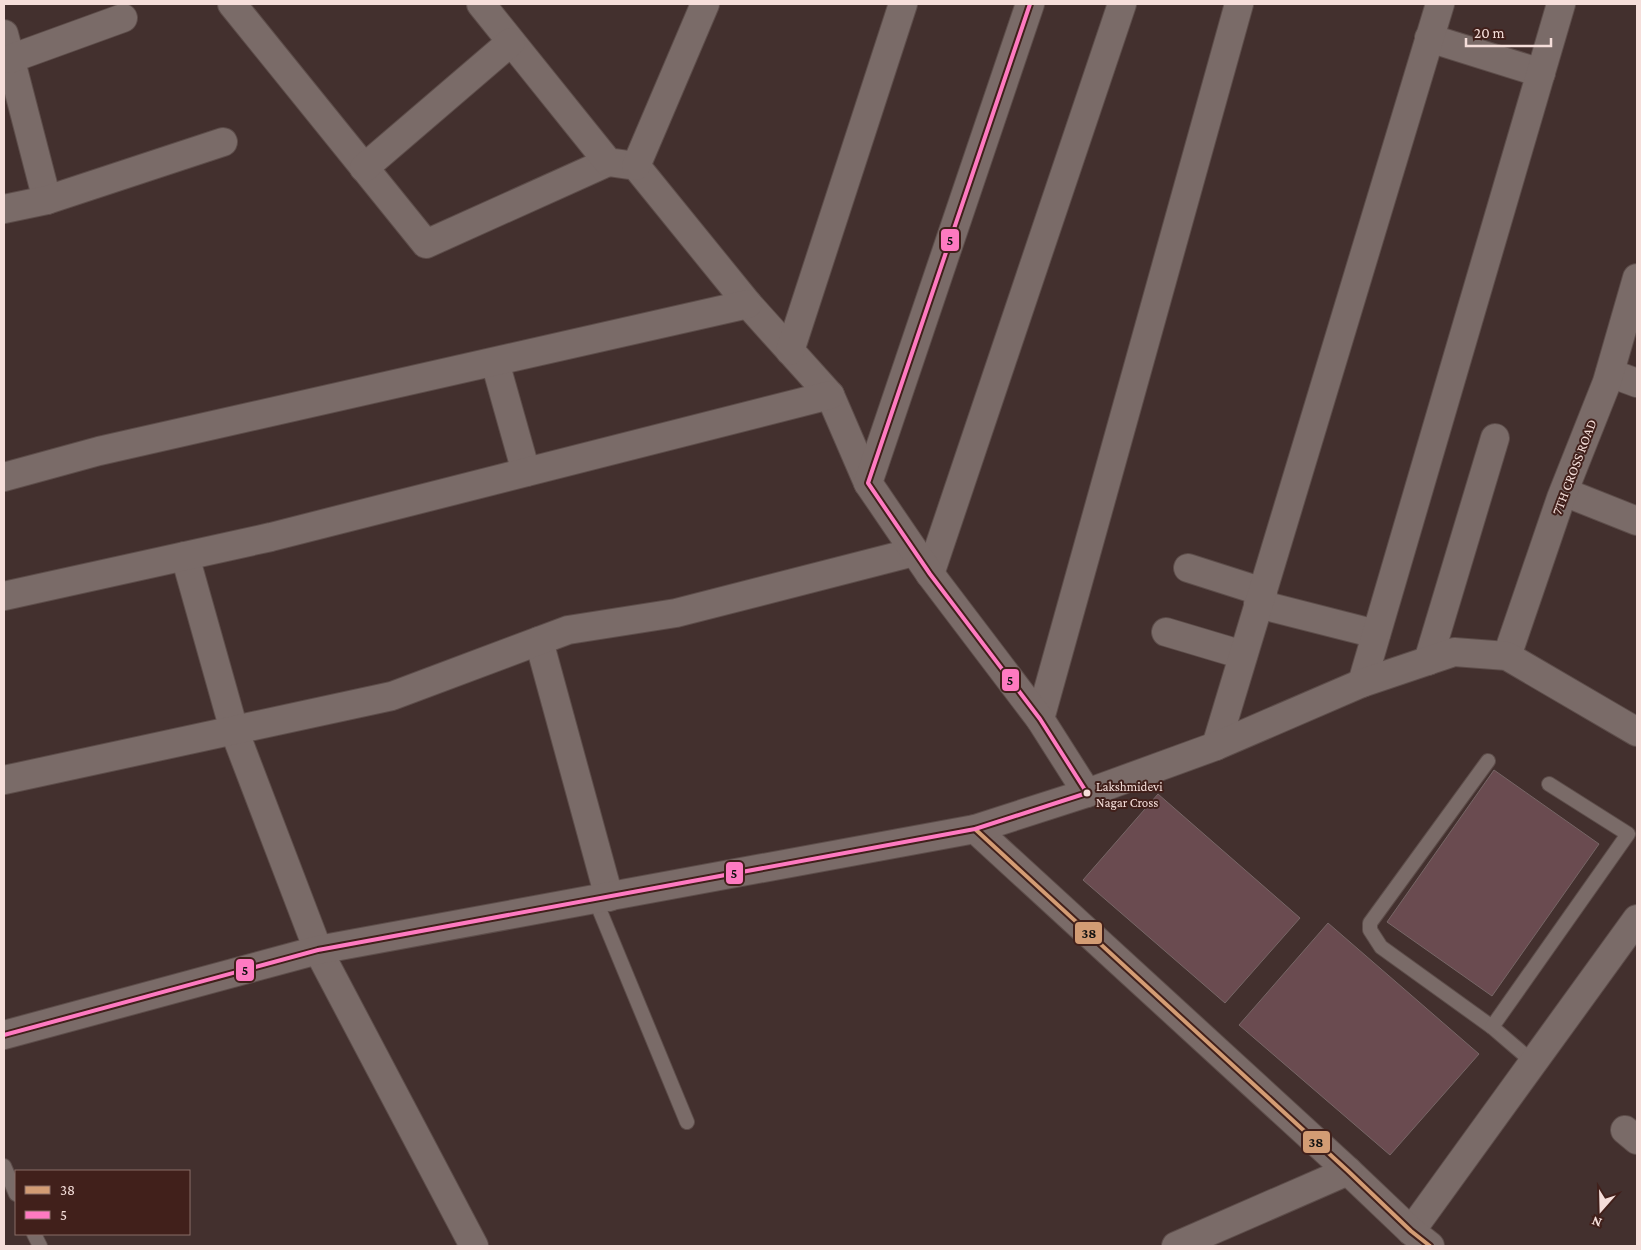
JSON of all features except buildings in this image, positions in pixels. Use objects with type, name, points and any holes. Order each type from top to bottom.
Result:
[{"type":"street","points":[[481,4],[608,162]]},
{"type":"street","points":[[636,166],[704,4]]},
{"type":"street","points":[[790,351],[903,4]]},
{"type":"street","points":[[868,483],[1030,4]]},
{"type":"street","points":[[930,574],[1122,4]]},
{"type":"street","points":[[1040,719],[1239,4]]},
{"type":"street","points":[[1216,746],[1440,4]]},
{"type":"street","points":[[1362,683],[1561,4]]},
{"type":"street","points":[[242,7],[364,168],[426,244],[608,162],[636,166],[748,304],[830,396],[868,483],[930,574],[1040,719],[1087,794]]},
{"type":"street","points":[[47,200],[7,46],[123,18]]},
{"type":"street","points":[[1429,38],[1541,73]]},
{"type":"street","points":[[364,168],[511,42]]},
{"type":"street","points":[[4,210],[47,200],[223,142]]},
{"type":"street","name":"7TH CROSS ROAD","points":[[1507,656],[1564,492],[1610,373],[1637,278]]},
{"type":"street","points":[[4,477],[99,451],[748,304]]},
{"type":"street","points":[[495,362],[526,472]]},
{"type":"street","points":[[1610,373],[1637,383]]},
{"type":"street","points":[[4,596],[271,536],[830,396]]},
{"type":"street","points":[[1428,661],[1495,438]]},
{"type":"street","points":[[1564,492],[1637,521]]},
{"type":"street","points":[[4,780],[392,696],[568,630],[676,613],[914,552]]},
{"type":"street","points":[[186,556],[234,730],[318,950],[474,1246]]},
{"type":"street","points":[[1188,568],[1260,598],[1376,634]]},
{"type":"street","points":[[1166,632],[1243,655]]},
{"type":"street","points":[[539,641],[602,898]]},
{"type":"street","points":[[4,1035],[318,950],[975,830],[1087,794],[1216,746],[1362,683],[1454,652],[1507,656],[1637,732]]},
{"type":"street","points":[[975,830],[1420,1239],[1534,1063],[1637,919]]},
{"type":"street","points":[[1176,1246],[1348,1171]]},
{"type":"lane","points":[[1488,761],[1370,923],[1370,930],[1381,947],[1492,1027],[1534,1063]]},
{"type":"lane","points":[[1492,1027],[1633,837],[1549,784]]},
{"type":"lane","points":[[602,898],[687,1122]]},
{"type":"lane","points":[[4,1166],[15,1192]]},
{"type":"transit line","name":"5","points":[[4,1035],[318,950],[975,829],[1087,793],[1040,719],[930,574],[868,483],[1030,4]]},
{"type":"transit line","name":"38","points":[[975,829],[1411,1231],[1430,1246]]},
{"type":"place","name":"Lakshmidevi Nagar Cross","points":[[1087,793]]}]
